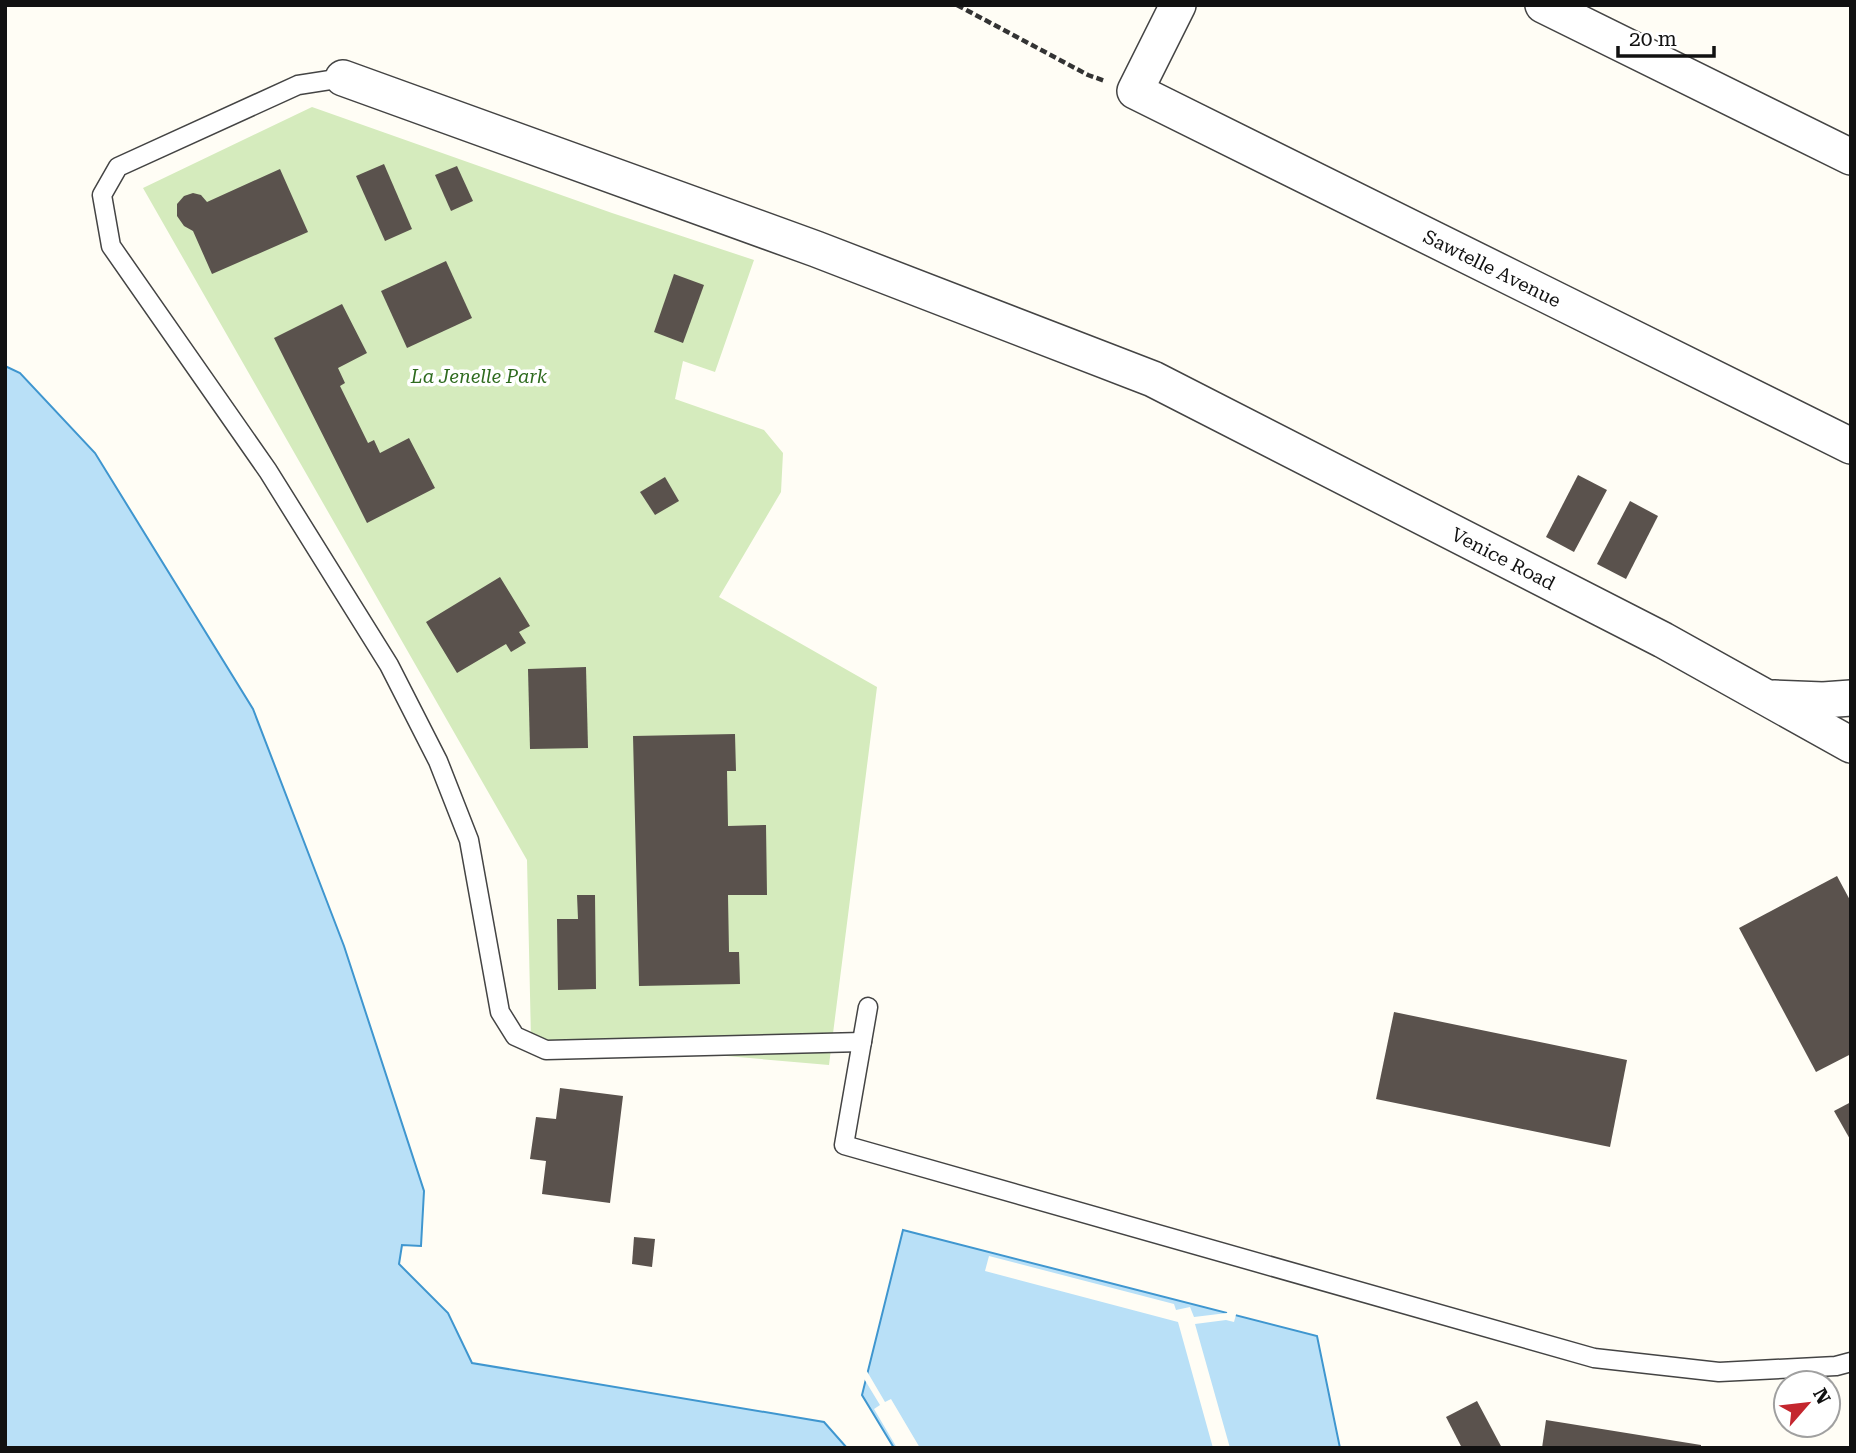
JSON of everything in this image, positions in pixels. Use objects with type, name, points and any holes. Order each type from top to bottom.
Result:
[{"type":"street","points":[[1135,91],[1178,5]]},
{"type":"street","points":[[1543,5],[1851,157]]},
{"type":"street","name":"Venice Road","points":[[344,78],[816,249],[1153,379],[1650,633],[1851,745]]},
{"type":"street","name":"Sawtelle Avenue","points":[[1135,91],[1851,446]]},
{"type":"street","points":[[1765,697],[1823,700],[1851,698]]},
{"type":"lane","points":[[344,78],[298,85],[118,167],[102,195],[111,246],[268,471],[389,665],[438,761],[469,840],[500,1012],[515,1036],[546,1050],[862,1042]]},
{"type":"lane","points":[[868,1007],[844,1145],[1594,1358],[1719,1372],[1836,1366],[1851,1362]]},
{"type":"path","points":[[957,5],[1088,75],[1135,91]]},
{"type":"green space","name":"La Jenelle Park","points":[[312,107],[754,260],[715,372],[683,361],[675,399],[764,430],[783,453],[781,492],[719,597],[877,687],[829,1065],[531,1039],[527,860],[143,188]]},
{"type":"water","points":[[5,366],[20,373],[95,453],[253,709],[344,946],[424,1191],[421,1246],[402,1245],[399,1264],[448,1313],[472,1363],[824,1422],[847,1448],[5,1448]]},
{"type":"water","points":[[903,1230],[1317,1336],[1340,1448],[894,1448],[862,1395]]},
{"type":"pier","points":[[989,1256],[1174,1304],[1176,1310],[1190,1307],[1194,1317],[1227,1313],[1228,1309],[1237,1311],[1234,1322],[1226,1320],[1195,1324],[1230,1448],[1213,1448],[1178,1322],[985,1271]]},
{"type":"pier","points":[[865,1368],[885,1402],[891,1399],[920,1448],[897,1448],[874,1409],[880,1405],[863,1377]]},
{"type":"building","points":[[384,164],[412,229],[385,241],[356,176]]},
{"type":"building","points":[[457,166],[473,201],[451,211],[435,175]]},
{"type":"building","points":[[280,169],[308,232],[212,274],[193,231],[184,226],[177,216],[177,204],[184,196],[193,193],[201,195],[207,202]]},
{"type":"building","points":[[446,261],[472,318],[407,348],[381,291]]},
{"type":"building","points":[[674,274],[704,285],[683,343],[654,332]]},
{"type":"building","points":[[342,304],[367,353],[338,368],[345,383],[340,386],[368,443],[374,440],[380,453],[409,438],[435,488],[367,523],[274,338]]},
{"type":"building","points":[[1578,475],[1607,490],[1574,552],[1546,537]]},
{"type":"building","points":[[665,477],[679,501],[655,515],[640,492]]},
{"type":"building","points":[[1630,501],[1658,516],[1626,579],[1597,564]]},
{"type":"building","points":[[500,577],[530,626],[519,632],[526,643],[511,652],[506,644],[457,673],[426,622]]},
{"type":"building","points":[[586,667],[588,748],[530,749],[528,669]]},
{"type":"building","points":[[735,734],[736,771],[727,771],[728,826],[766,825],[767,895],[728,895],[729,952],[739,952],[740,984],[639,986],[633,736]]},
{"type":"building","points":[[1837,876],[1851,902],[1851,1054],[1816,1072],[1739,928]]},
{"type":"building","points":[[577,895],[595,895],[596,989],[558,990],[557,919],[578,919]]},
{"type":"building","points":[[1394,1012],[1627,1060],[1610,1147],[1376,1099]]},
{"type":"building","points":[[560,1088],[623,1096],[610,1203],[542,1194],[546,1161],[530,1159],[536,1117],[556,1119]]},
{"type":"building","points":[[1851,1102],[1851,1141],[1834,1111]]},
{"type":"building","points":[[634,1237],[655,1239],[652,1267],[632,1264]]},
{"type":"building","points":[[1477,1401],[1502,1448],[1462,1448],[1446,1417]]},
{"type":"building","points":[[1546,1420],[1701,1445],[1701,1448],[1542,1448]]}]
